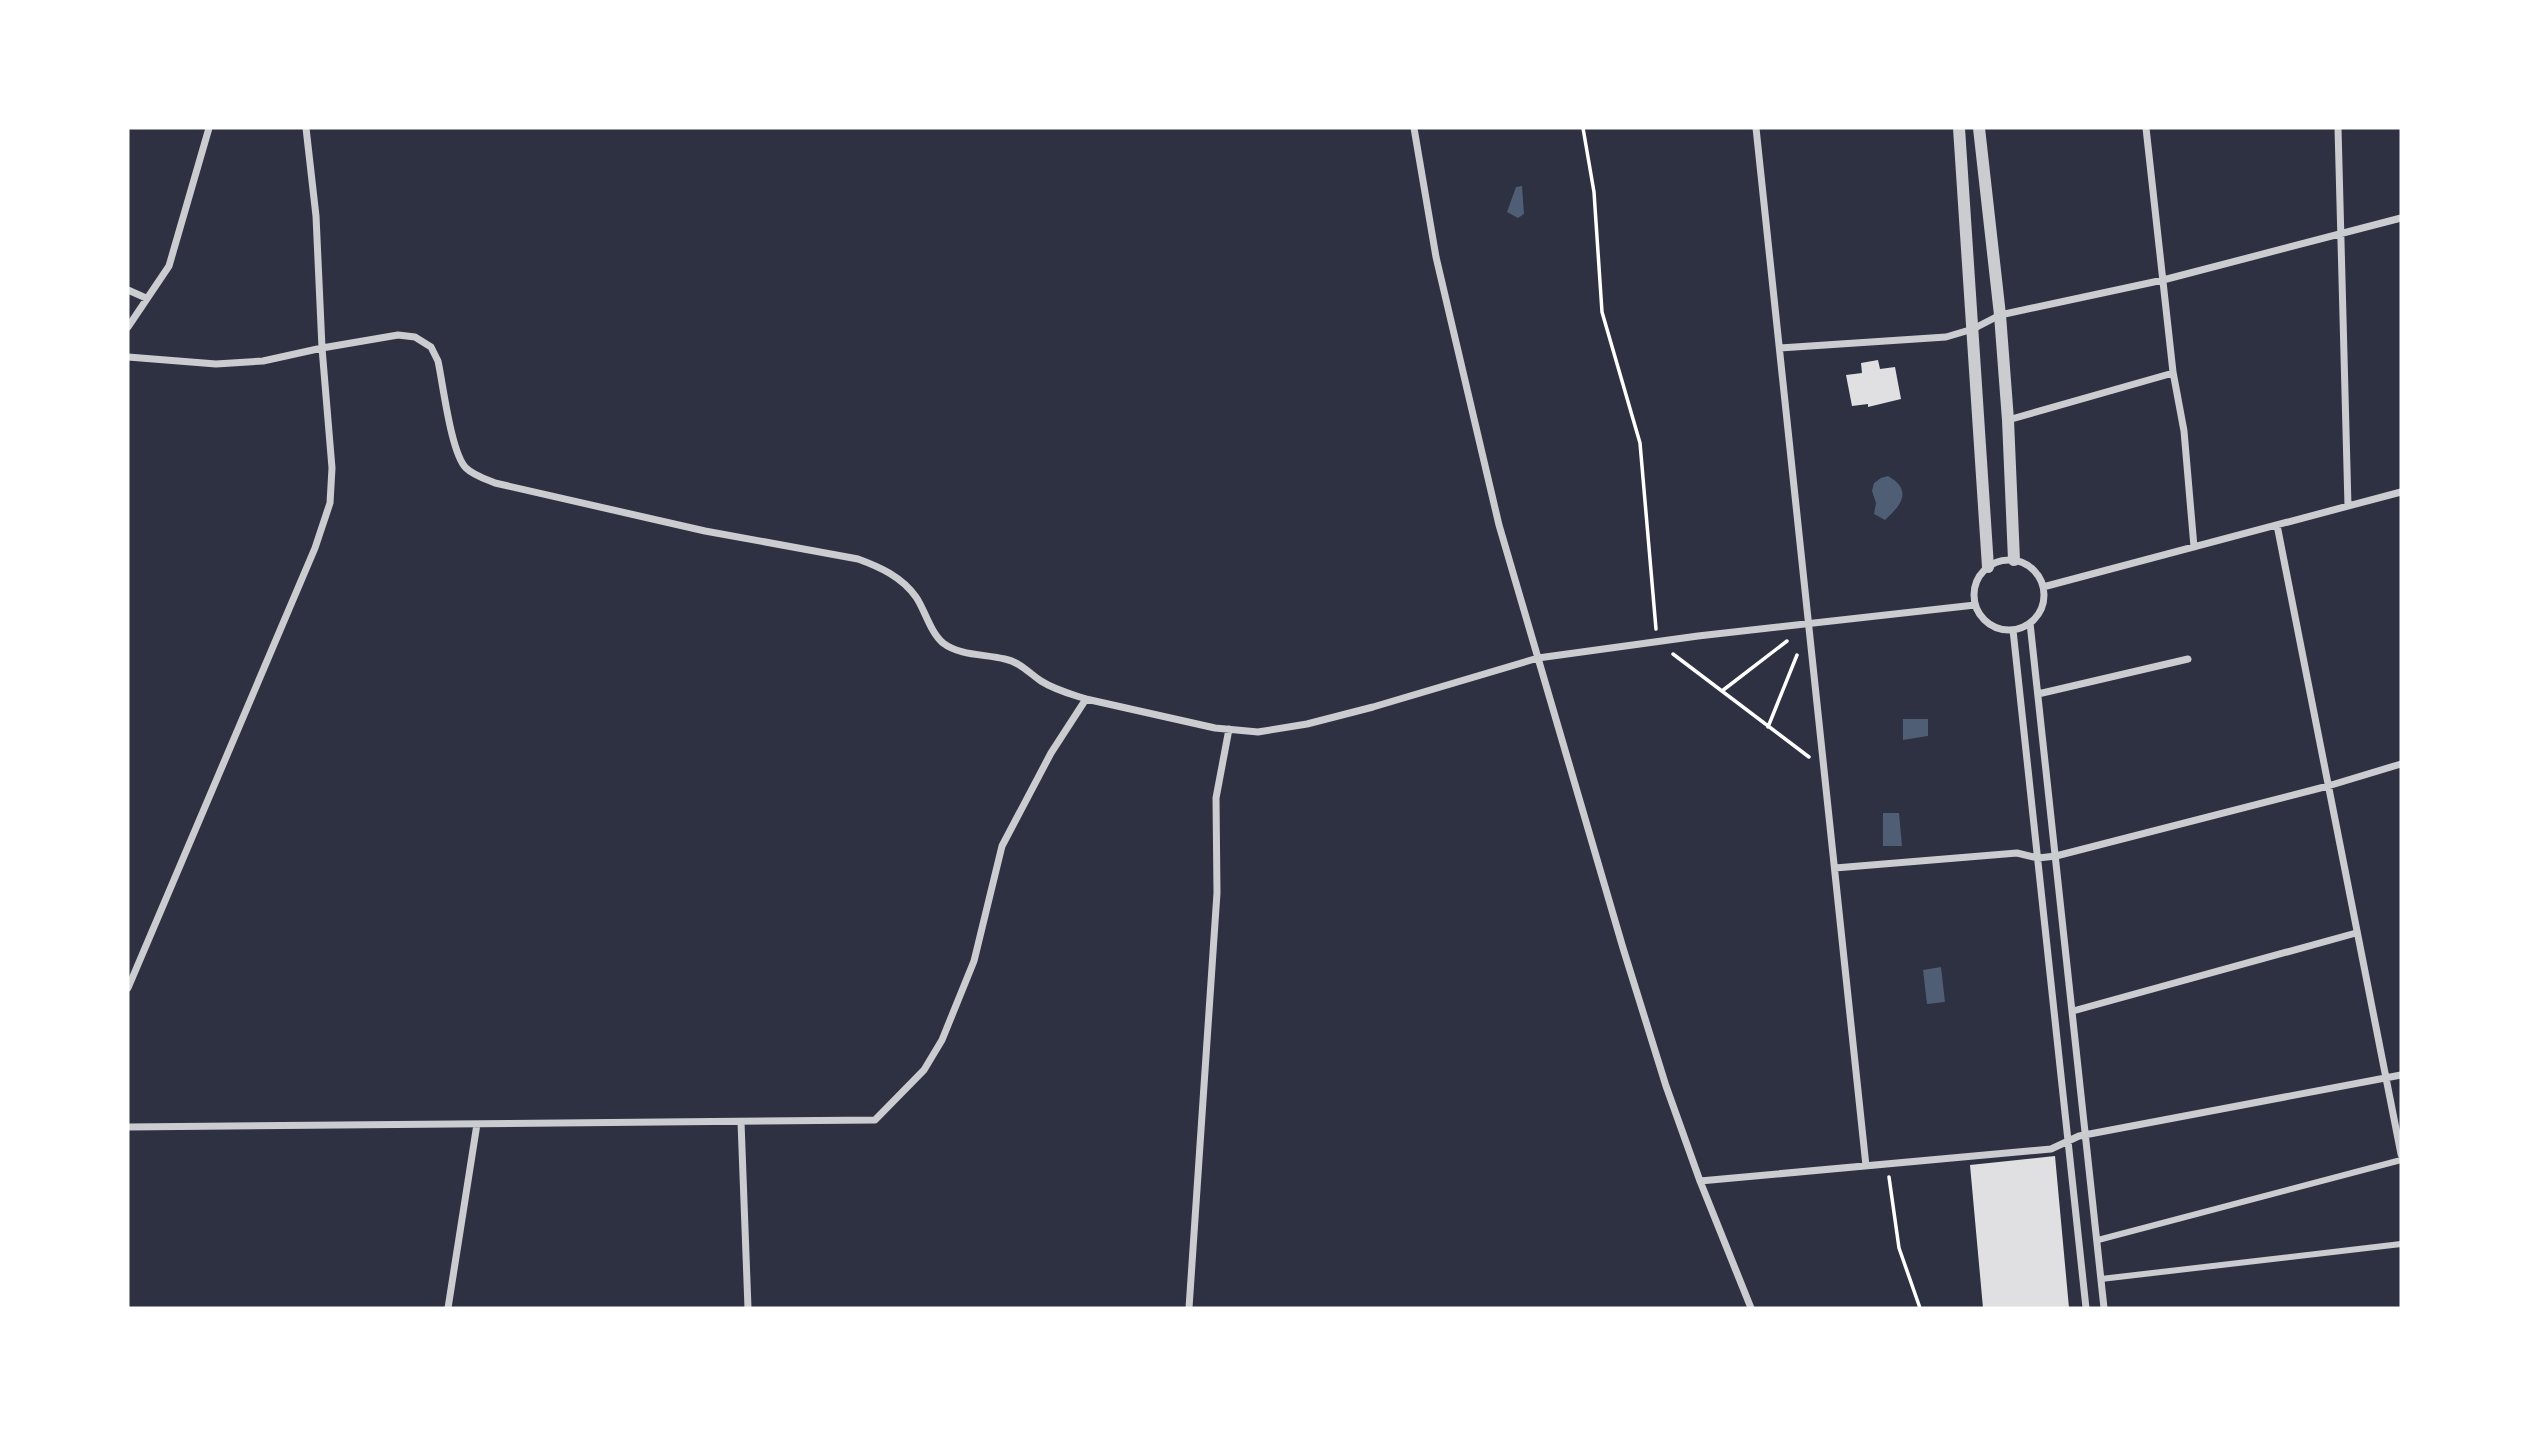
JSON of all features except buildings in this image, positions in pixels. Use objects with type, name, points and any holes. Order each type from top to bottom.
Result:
[{"type":"street","points":[[128,327],[169,266],[209,128]]},
{"type":"street","points":[[128,988],[316,548],[330,503],[332,468],[322,348],[316,216],[306,128]]},
{"type":"street","points":[[1424,128],[1414,129],[1436,257],[1499,525],[1666,1086],[1700,1181],[1751,1308]]},
{"type":"street","points":[[1756,128],[1866,1166]]},
{"type":"street","points":[[1959,128],[1989,567]]},
{"type":"street","points":[[1979,128],[2000,315],[2014,560]]},
{"type":"street","points":[[2146,128],[2174,373],[2184,431],[2194,547]]},
{"type":"street","points":[[2338,128],[2348,506]]},
{"type":"street","points":[[1780,348],[1946,337],[1973,329],[2000,315],[2163,279],[2401,218]]},
{"type":"street","points":[[128,290],[146,298]]},
{"type":"street","points":[[128,358],[216,364],[263,361],[398,335],[415,337],[431,347],[438,361],[457,453],[465,468],[479,476],[495,483],[705,531],[858,559],[881,568],[900,580],[915,596],[942,642],[960,652],[1008,659],[1027,668],[1041,681],[1086,699],[1229,729],[1258,732],[1307,724],[1448,686],[1538,657],[1976,605]]},
{"type":"street","points":[[2008,420],[2023,418],[2174,373]]},
{"type":"street","points":[[2043,587],[2401,492]]},
{"type":"street","points":[[2277,525],[2401,1154]]},
{"type":"street","points":[[2014,560],[2032,569],[2043,587],[2042,607],[2030,623],[2012,630],[1994,626],[1979,613],[1976,605],[1976,584],[1996,562],[2014,560]]},
{"type":"street","points":[[2030,623],[2104,1308]]},
{"type":"street","points":[[2012,630],[2086,1308]]},
{"type":"street","points":[[2038,694],[2188,659]]},
{"type":"street","points":[[128,1127],[875,1119],[924,1070],[942,1041],[974,961],[1002,846],[1051,753],[1086,699]]},
{"type":"street","points":[[1189,1308],[1217,893],[1216,798],[1229,729]]},
{"type":"street","points":[[1835,869],[2017,853],[2038,858],[2056,856],[2328,786],[2401,764]]},
{"type":"street","points":[[2073,1011],[2356,933]]},
{"type":"street","points":[[1700,1181],[2051,1149],[2087,1134],[2401,1075]]},
{"type":"street","points":[[741,1122],[748,1308]]},
{"type":"street","points":[[448,1308],[477,1124]]},
{"type":"street","points":[[2098,1240],[2401,1160]]},
{"type":"street","points":[[2101,1279],[2401,1244]]},
{"type":"path","points":[[1583,128],[1594,191],[1602,312],[1640,443],[1658,641],[1825,768]]},
{"type":"path","points":[[1722,691],[1810,624]]},
{"type":"path","points":[[1768,727],[1810,624]]},
{"type":"path","points":[[1887,1164],[1899,1248],[1920,1308]]},
{"type":"water","points":[[1522,186],[1524,214],[1518,218],[1507,212],[1516,187]]},
{"type":"water","points":[[1888,476],[1901,487],[1902,498],[1885,520],[1874,514],[1876,503],[1872,491],[1874,483]]},
{"type":"water","points":[[1903,719],[1928,719],[1928,736],[1903,740]]},
{"type":"water","points":[[1883,813],[1899,813],[1902,846],[1883,846]]},
{"type":"water","points":[[1941,967],[1945,1002],[1927,1004],[1923,970]]}]
